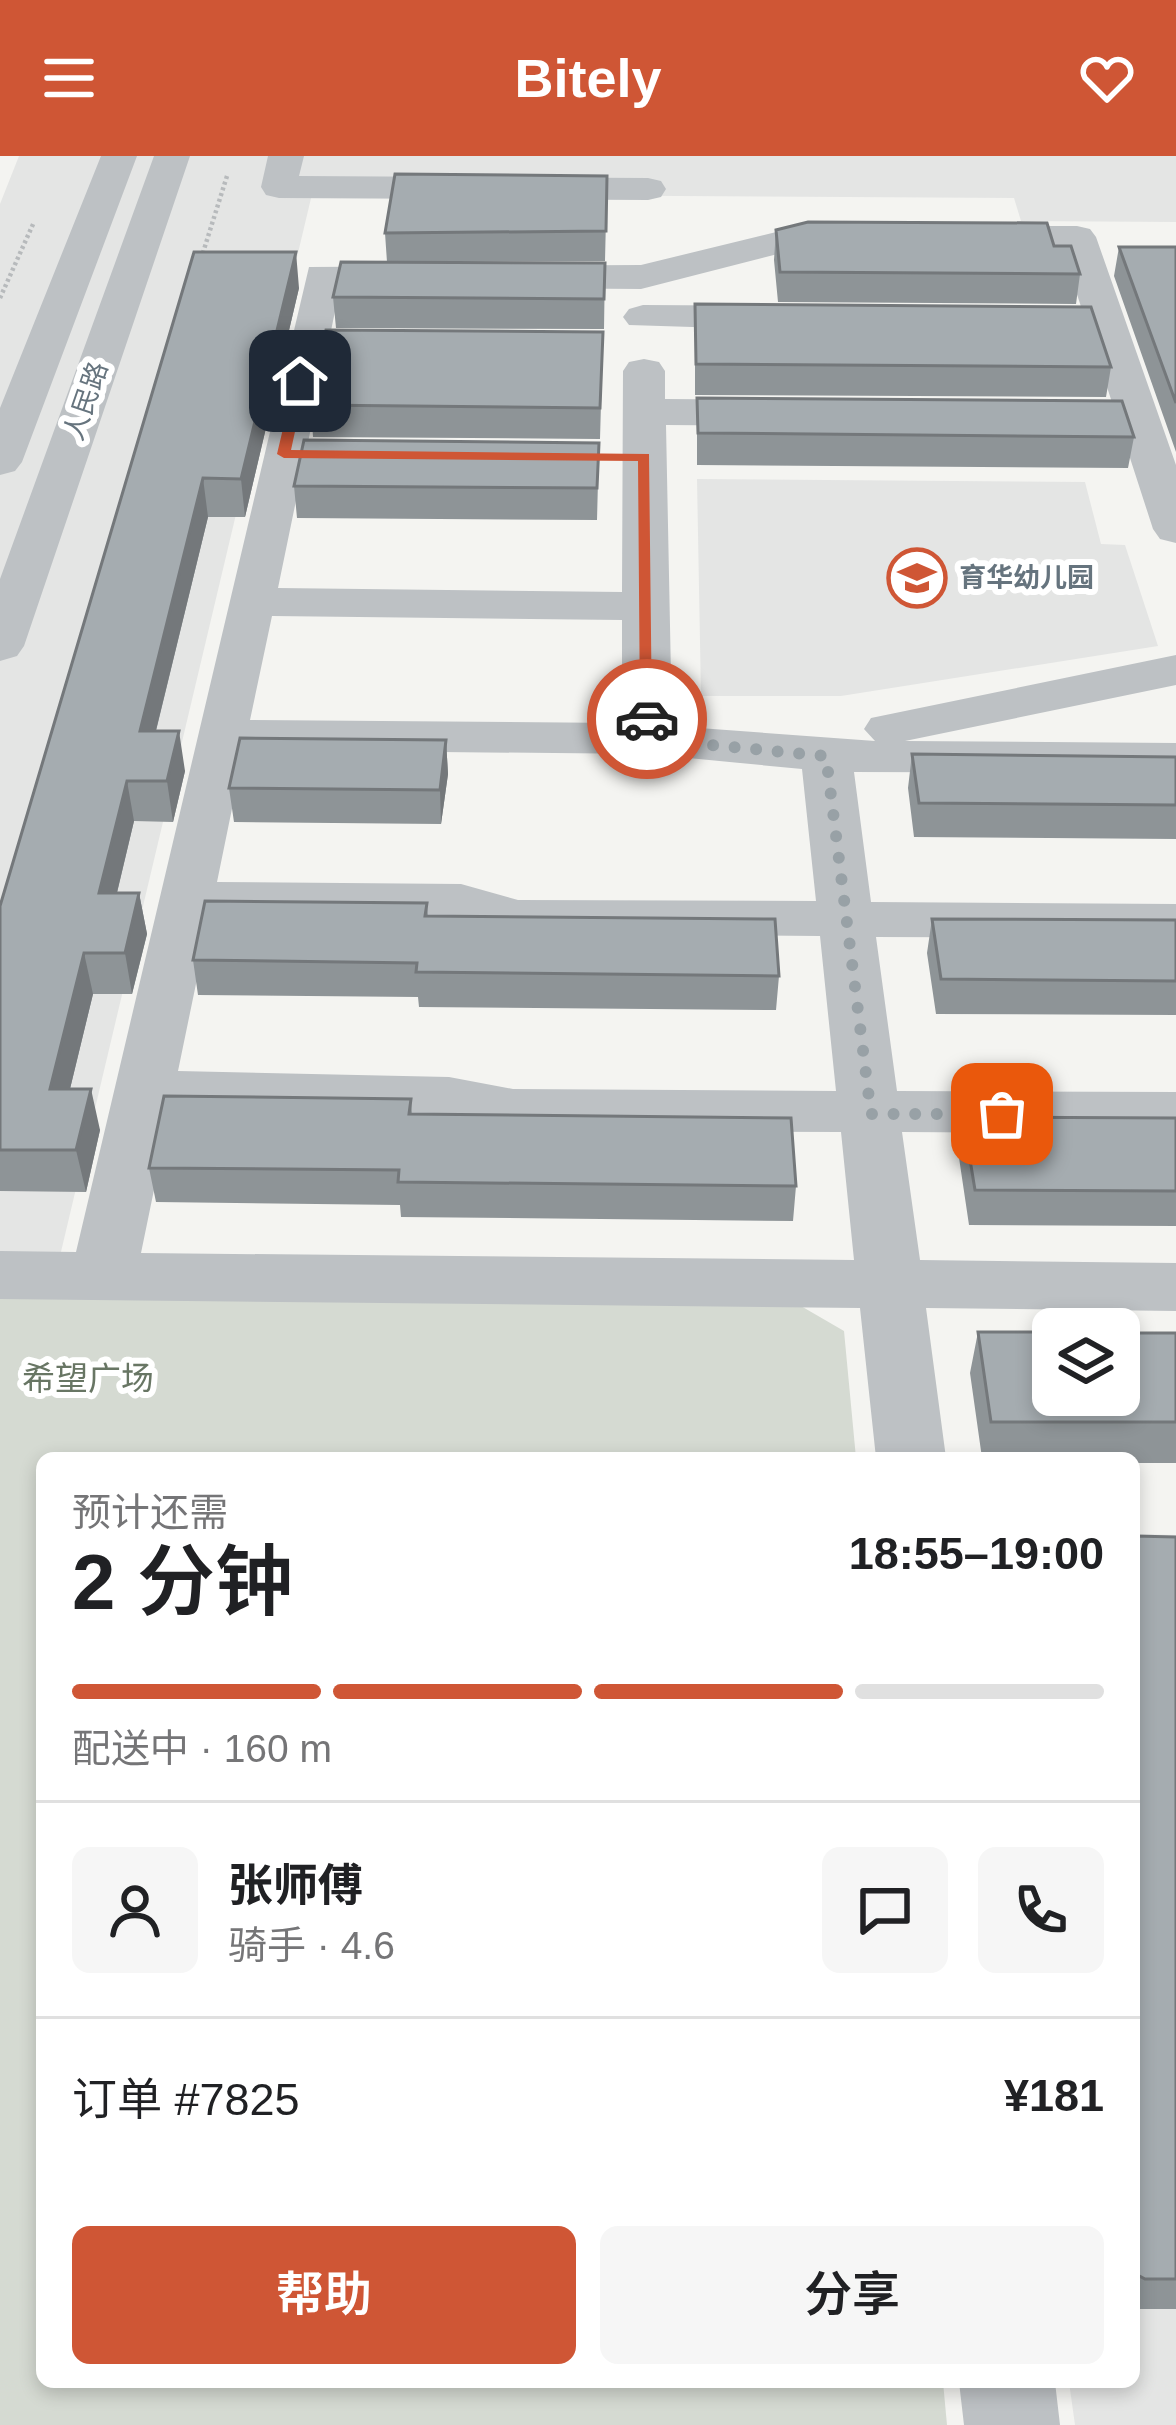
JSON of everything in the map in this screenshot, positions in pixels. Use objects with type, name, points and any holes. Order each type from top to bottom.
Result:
[{"type":"street","name":"人民路","points":[[0,462],[119,156]]},
{"type":"street","name":"人民路","points":[[0,646],[172,156]]},
{"type":"street","points":[[286,156],[279,188],[648,189]]},
{"type":"street","points":[[637,322],[805,236],[1077,238],[1126,338],[1138,415],[1166,465],[1176,529]]},
{"type":"street","points":[[1086,261],[1131,260]]},
{"type":"street","points":[[103,1276],[251,602],[306,454],[330,344],[323,274],[637,322],[829,319]]},
{"type":"street","points":[[1061,321],[1126,338]]},
{"type":"street","points":[[637,322],[645,412],[647,739]]},
{"type":"street","points":[[645,412],[833,413]]},
{"type":"street","points":[[1091,415],[1138,415]]},
{"type":"street","points":[[600,457],[645,457]]},
{"type":"street","points":[[251,602],[646,606]]},
{"type":"street","points":[[826,756],[859,735],[1176,670]]},
{"type":"street","points":[[222,735],[647,739],[826,756],[1176,758]]},
{"type":"street","points":[[826,756],[910,1452]]},
{"type":"street","points":[[186,899],[461,902],[516,917],[1176,921]]},
{"type":"street","points":[[143,1091],[448,1097],[513,1110],[1176,1114]]},
{"type":"street","points":[[0,1275],[1176,1287]]},
{"type":"street","points":[[1008,2388],[1012,2425]]},
{"type":"path","points":[[196,275],[231,162]]},
{"type":"shaded area","points":[[19,156],[1176,156],[1176,222],[1021,221],[1014,198],[312,194],[60,1256],[0,1256],[0,204]]},
{"type":"shaded area","name":"育华幼儿园","points":[[697,479],[1085,482],[1101,544],[1125,545],[1158,646],[841,696],[701,696]]},
{"type":"shaded area","points":[[1140,1534],[1176,1535],[1176,2425],[1075,2425],[1070,2388],[1140,2388]]},
{"type":"green space","name":"希望广场","points":[[0,1296],[794,1302],[844,1331],[855,1452],[36,1452],[36,2388],[944,2388],[947,2425],[0,2425]]},
{"type":"building","points":[[395,174],[607,176],[606,231],[385,233]]},
{"type":"building","points":[[808,222],[1047,223],[1054,246],[1071,246],[1080,274],[780,272],[776,230]]},
{"type":"building","points":[[1119,247],[1176,247],[1176,403]]},
{"type":"building","points":[[194,252],[296,252],[241,479],[203,478],[140,731],[179,731],[167,781],[127,781],[99,893],[139,893],[125,953],[84,953],[50,1089],[91,1089],[76,1150],[0,1150],[0,906]]},
{"type":"building","points":[[341,262],[605,263],[604,299],[333,297]]},
{"type":"building","points":[[695,304],[1091,307],[1111,367],[696,364]]},
{"type":"building","points":[[326,330],[603,332],[600,408],[311,405]]},
{"type":"building","points":[[697,398],[1122,401],[1134,437],[698,433]]},
{"type":"building","points":[[304,440],[599,443],[597,488],[294,486]]},
{"type":"building","points":[[240,738],[446,740],[440,790],[229,788]]},
{"type":"building","points":[[912,754],[1176,757],[1176,805],[919,803]]},
{"type":"building","points":[[205,901],[427,903],[425,916],[775,919],[779,976],[416,972],[417,963],[193,960]]},
{"type":"building","points":[[932,919],[1176,920],[1176,981],[941,979]]},
{"type":"building","points":[[164,1096],[411,1099],[409,1114],[791,1118],[796,1186],[398,1182],[399,1170],[149,1168]]},
{"type":"building","points":[[963,1117],[1176,1118],[1176,1191],[975,1190]]},
{"type":"building","points":[[978,1332],[1032,1332],[1032,1416],[1140,1416],[1140,1333],[1176,1333],[1176,1422],[991,1422]]},
{"type":"building","points":[[1140,1536],[1176,1537],[1176,2279],[1140,2276]]},
{"type":"way so far","points":[[647,719],[647,739],[826,756],[871,1114],[1002,1114]]},
{"type":"place","name":"育华幼儿园","points":[[917,578]]},
{"type":"route","points":[[300,381],[284,454],[645,457],[647,719]]}]
